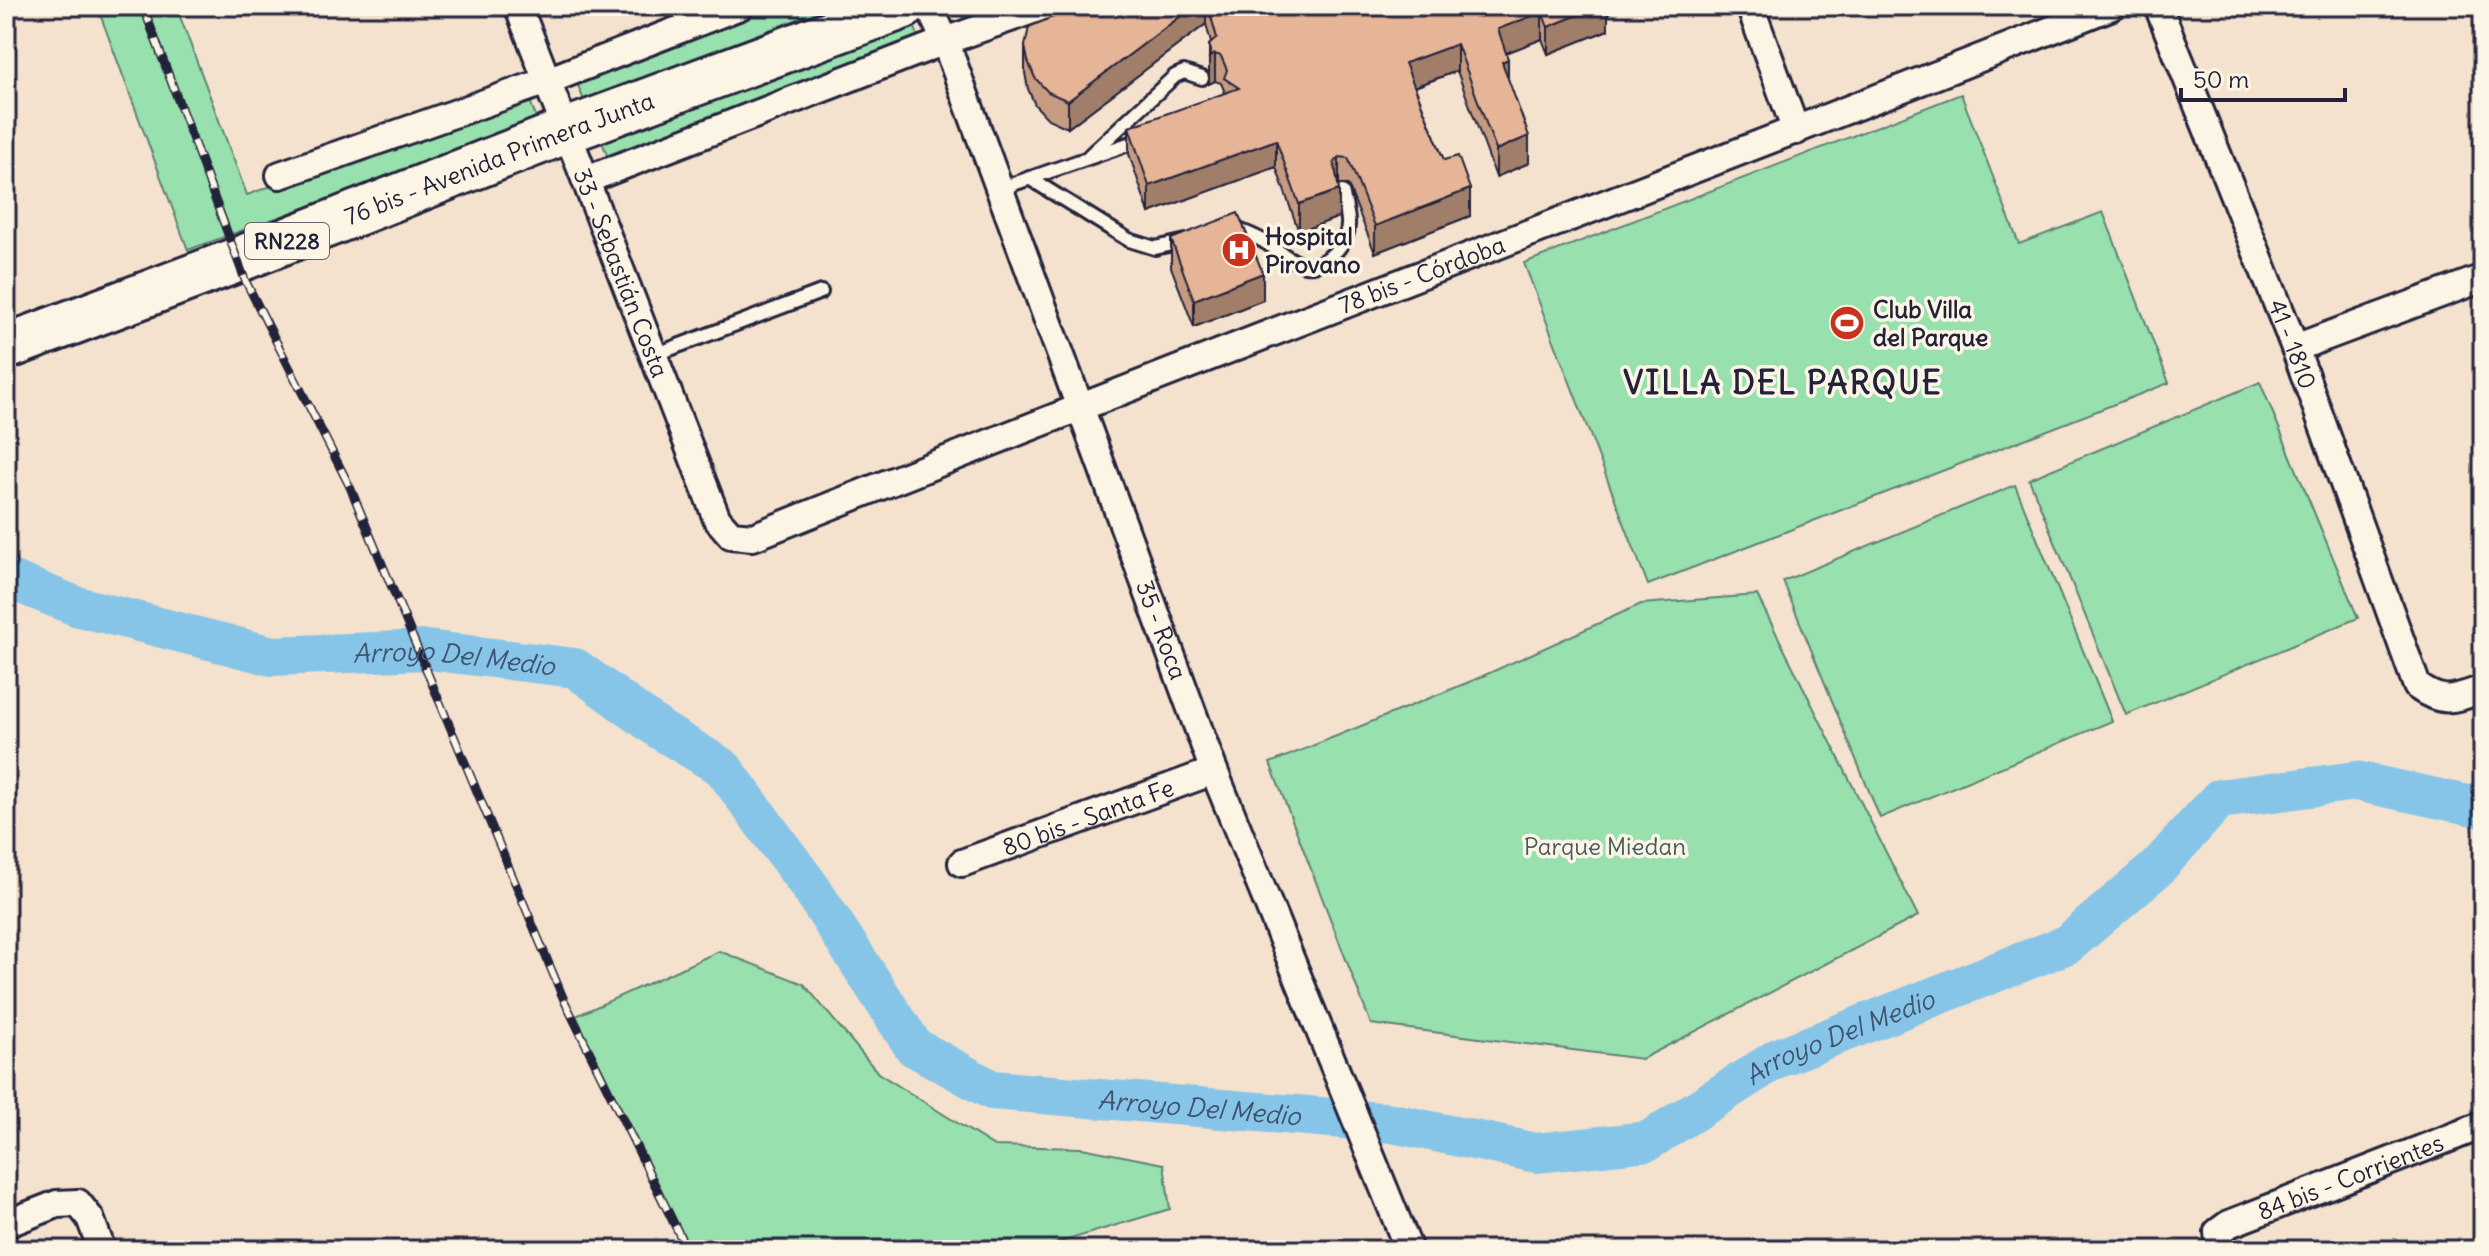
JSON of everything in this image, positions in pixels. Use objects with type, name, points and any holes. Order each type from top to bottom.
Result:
[{"type":"highway","name":"76 bis - Avenida Primera Junta","points":[[6,347],[566,131],[904,6]]},
{"type":"street","name":"33 - Sebastián Costa","points":[[518,6],[717,519],[731,535]]},
{"type":"street","points":[[280,175],[547,81],[740,6]]},
{"type":"street","name":"35 - Roca","points":[[929,6],[945,41],[1214,771],[1409,1250]]},
{"type":"street","points":[[586,180],[945,41],[1044,6]]},
{"type":"street","points":[[1750,6],[1796,131]]},
{"type":"street","name":"78 bis - Córdoba","points":[[731,535],[753,537],[1078,406],[1796,131],[2112,6]]},
{"type":"street","name":"41 - 1810","points":[[2158,6],[2295,348],[2417,686],[2433,698],[2449,700],[2483,689]]},
{"type":"street","points":[[2295,348],[2483,278]]},
{"type":"street","name":"80 bis - Santa Fe","points":[[962,863],[1214,771]]},
{"type":"street","name":"84 bis - Corrientes","points":[[2219,1241],[2229,1224],[2483,1125]]},
{"type":"street","points":[[6,1224],[57,1204],[78,1203],[90,1218],[102,1250]]},
{"type":"lane","points":[[1087,158],[1175,76],[1184,72],[1202,78]]},
{"type":"lane","points":[[999,189],[1155,134]]},
{"type":"lane","points":[[1029,178],[1129,240],[1155,248],[1201,236]]},
{"type":"lane","points":[[1221,230],[1231,227],[1248,233],[1289,261],[1307,267],[1326,261],[1348,233],[1349,217],[1342,192]]},
{"type":"lane","points":[[654,355],[821,292]]},
{"type":"green space","points":[[97,6],[176,6],[247,195],[527,92],[538,123],[188,250]]},
{"type":"green space","points":[[761,6],[832,6],[584,101],[575,77]]},
{"type":"green space","points":[[958,6],[1026,6],[967,29]]},
{"type":"green space","points":[[912,20],[921,44],[610,163],[601,139]]},
{"type":"green space","name":"Club Villa del Parque","points":[[1961,94],[2019,244],[2103,212],[2169,383],[1648,585],[1524,263]]},
{"type":"green space","points":[[2260,382],[2358,618],[2126,715],[2029,479]]},
{"type":"green space","points":[[2015,485],[2112,721],[1880,818],[1783,581]]},
{"type":"green space","name":"Parque Miedan","points":[[1757,595],[1918,916],[1642,1059],[1371,1024],[1270,763],[1474,680],[1641,604]]},
{"type":"green space","points":[[719,951],[804,984],[878,1073],[994,1146],[1082,1148],[1164,1164],[1170,1209],[1034,1250],[688,1250],[576,1016]]},
{"type":"building","points":[[1079,6],[1194,6],[1068,101],[1048,92],[1035,78],[1025,46],[1029,27]]},
{"type":"building","points":[[1208,6],[1600,6],[1548,27],[1542,12],[1498,29],[1508,59],[1502,62],[1529,136],[1496,150],[1457,44],[1405,63],[1444,160],[1458,156],[1470,189],[1375,226],[1348,158],[1339,157],[1334,162],[1339,190],[1299,204],[1276,140],[1149,186],[1129,127],[1239,88],[1224,78],[1227,70],[1221,56],[1215,54],[1209,57],[1209,45],[1217,38]]},
{"type":"building","points":[[1238,213],[1263,273],[1194,300],[1171,239]]},
{"type":"waterway","name":"Arroyo Del Medio","points":[[6,578],[76,606],[272,656],[427,650],[575,668],[662,731],[723,768],[810,887],[914,1047],[992,1090],[1392,1123],[1536,1153],[1648,1141],[1778,1058],[2068,944],[2157,868],[2219,799],[2356,781],[2483,808]]},
{"type":"railway","points":[[143,6],[245,280],[350,487],[564,1000],[687,1250]]},
{"type":"place","name":"Hospital Pirovano","points":[[1239,250]]},
{"type":"place","name":"Club Villa del Parque","points":[[1847,323]]},
{"type":"district","name":"VILLA DEL PARQUE","points":[[1783,382]]}]
